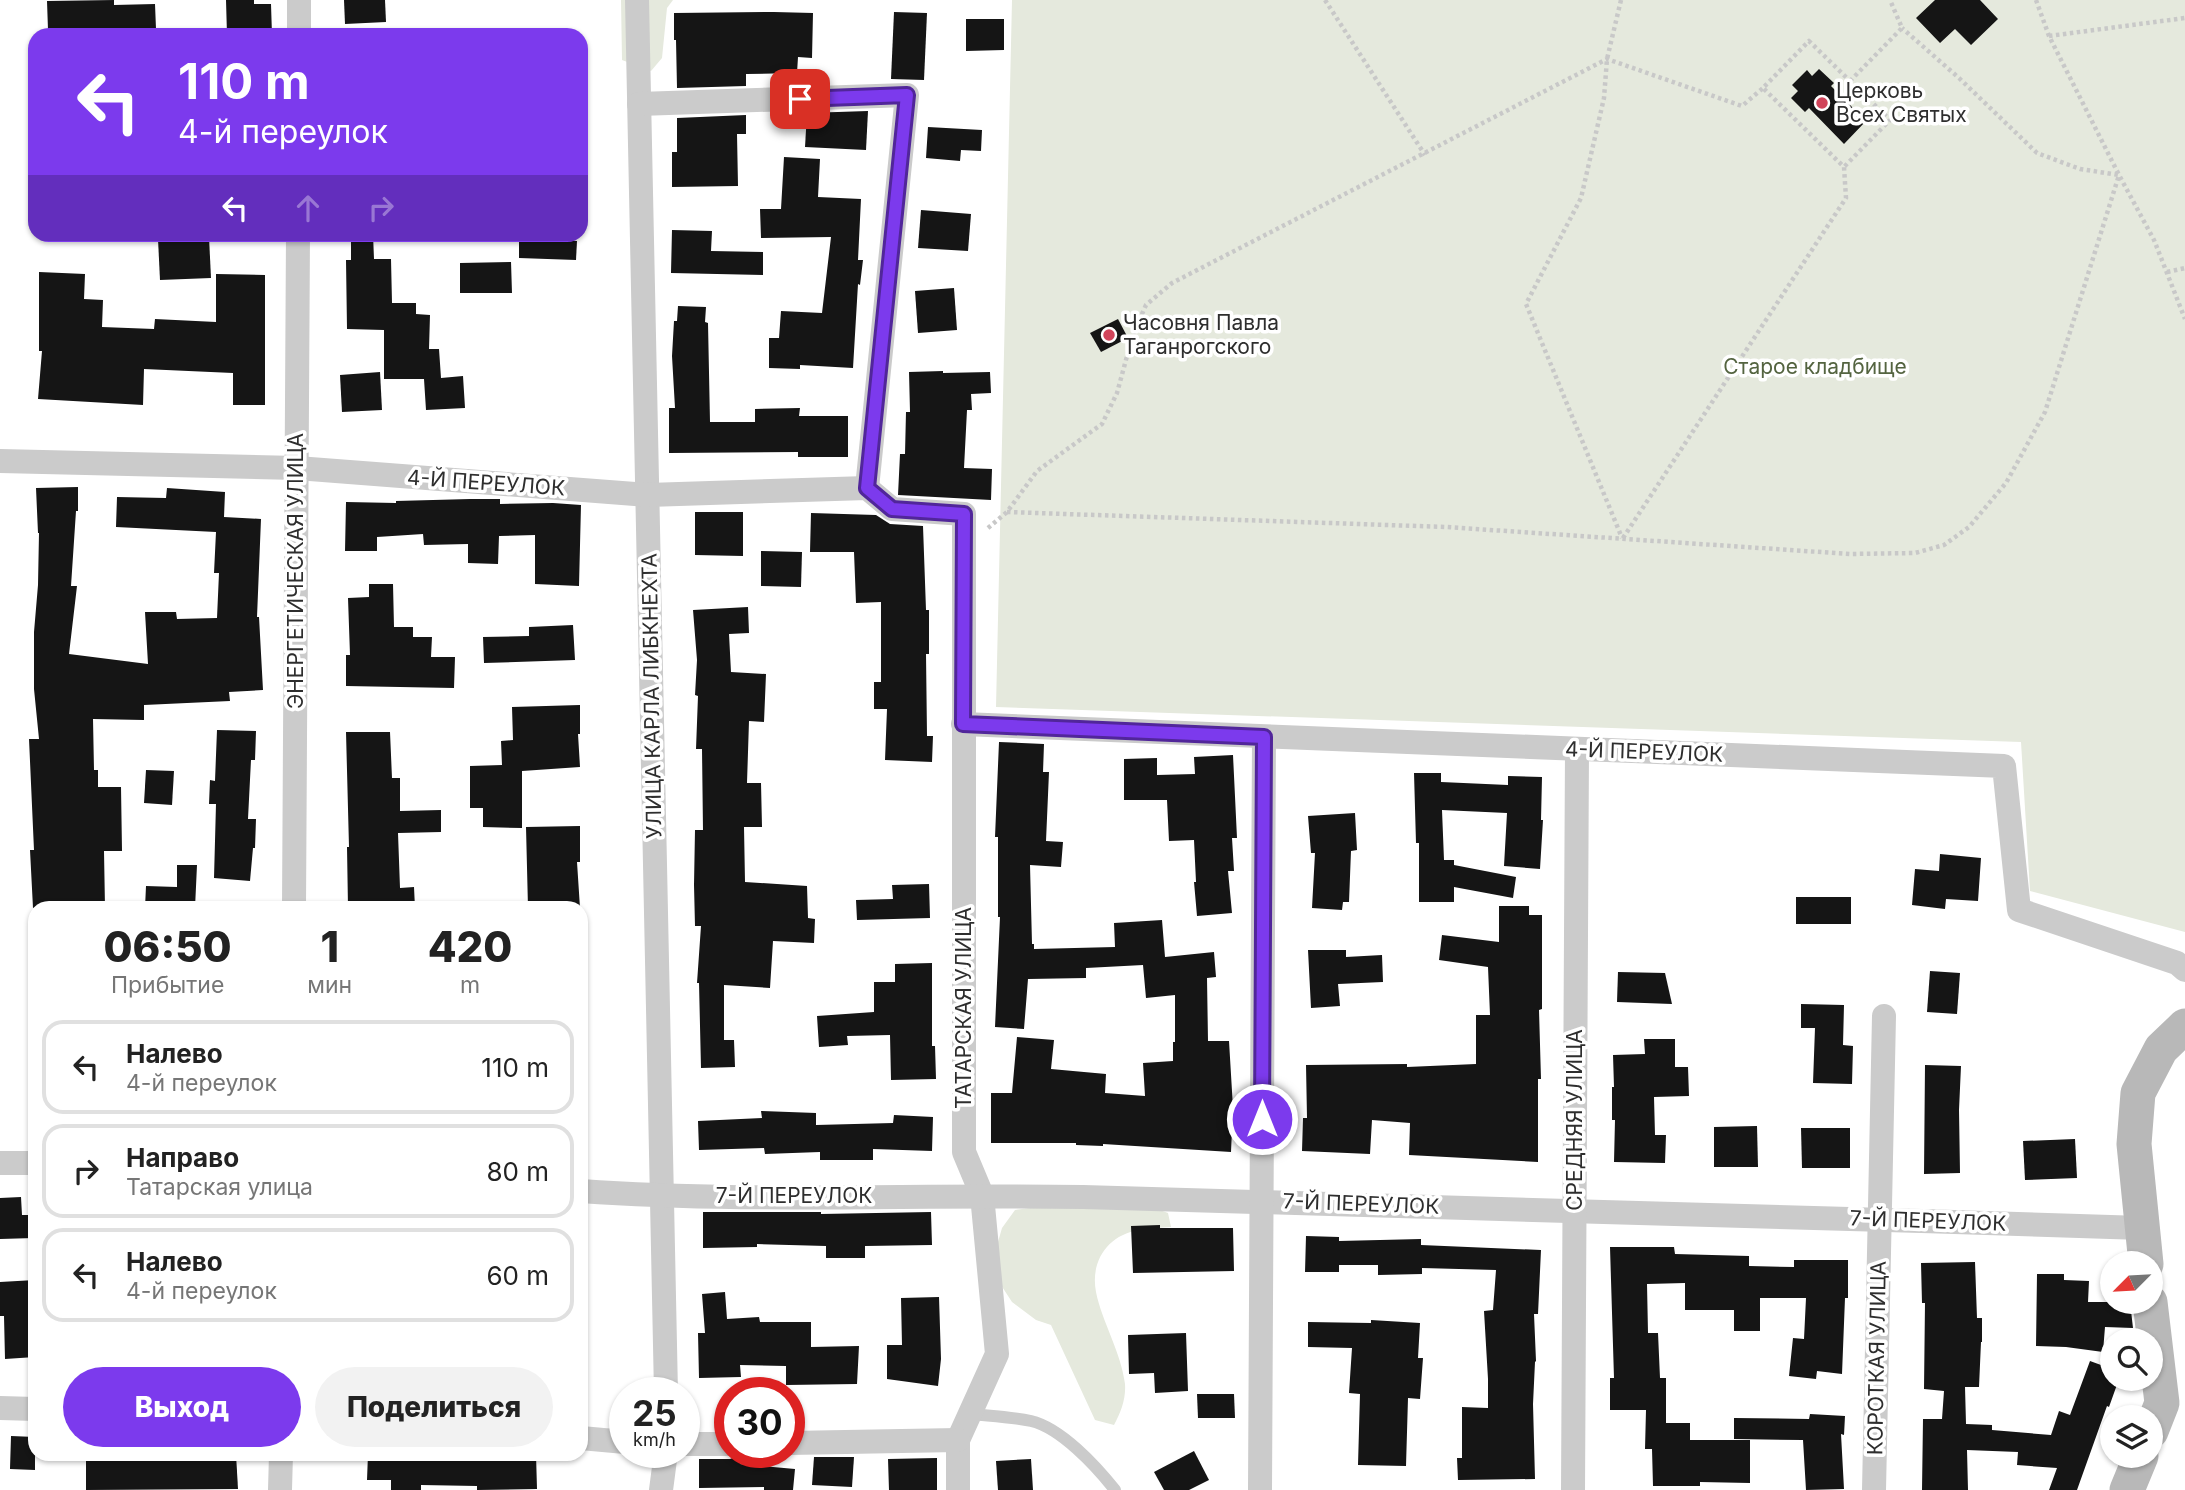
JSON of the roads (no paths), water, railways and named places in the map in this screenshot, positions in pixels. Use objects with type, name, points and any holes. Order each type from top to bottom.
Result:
[{"type":"street","points":[[299,0],[299,28]]},
{"type":"street","name":"УЛИЦА КАРЛА ЛИБКНЕХТА","points":[[637,0],[666,1377]]},
{"type":"street","points":[[639,104],[907,95],[867,488]]},
{"type":"street","name":"ЭНЕРГЕТИЧЕСКАЯ УЛИЦА","points":[[294,901],[298,242]]},
{"type":"street","name":"4-Й ПЕРЕУЛОК","points":[[0,461],[296,468],[648,495],[867,488]]},
{"type":"street","name":"ТАТАРСКАЯ УЛИЦА","points":[[867,488],[892,509],[964,525],[964,1152],[982,1195],[997,1354],[958,1440],[958,1490]]},
{"type":"street","name":"4-Й ПЕРЕУЛОК","points":[[963,724],[2004,766],[2019,910],[2177,964],[2185,970]]},
{"type":"street","points":[[1260,1490],[1264,737]]},
{"type":"street","name":"СРЕДНЯЯ УЛИЦА","points":[[1573,1490],[1577,750]]},
{"type":"street","name":"КОРОТКАЯ УЛИЦА","points":[[1874,1490],[1884,1016]]},
{"type":"street","points":[[2145,1251],[2134,1144],[2138,1093],[2161,1049],[2185,1026]]},
{"type":"street","points":[[0,1163],[28,1163]]},
{"type":"street","name":"7-Й ПЕРЕУЛОК","points":[[588,1192],[662,1197],[982,1195],[1261,1201],[2142,1228]]},
{"type":"street","points":[[2151,1314],[2156,1405]]},
{"type":"street","points":[[0,1408],[28,1409]]},
{"type":"street","points":[[588,1438],[609,1440]]},
{"type":"street","points":[[805,1443],[958,1440]]},
{"type":"street","points":[[280,1490],[281,1461]]},
{"type":"street","points":[[661,1490],[664,1468]]},
{"type":"street","points":[[2127,1490],[2136,1468]]},
{"type":"lane","points":[[971,1414],[1033,1422],[1069,1441],[1115,1490]]},
{"type":"place","name":"Церковь Всех Святых","points":[[1822,103]]},
{"type":"place","name":"Часовня Павла Таганрогского","points":[[1109,335]]},
{"type":"park label","name":"Старое кладбище","points":[[1815,367]]}]
